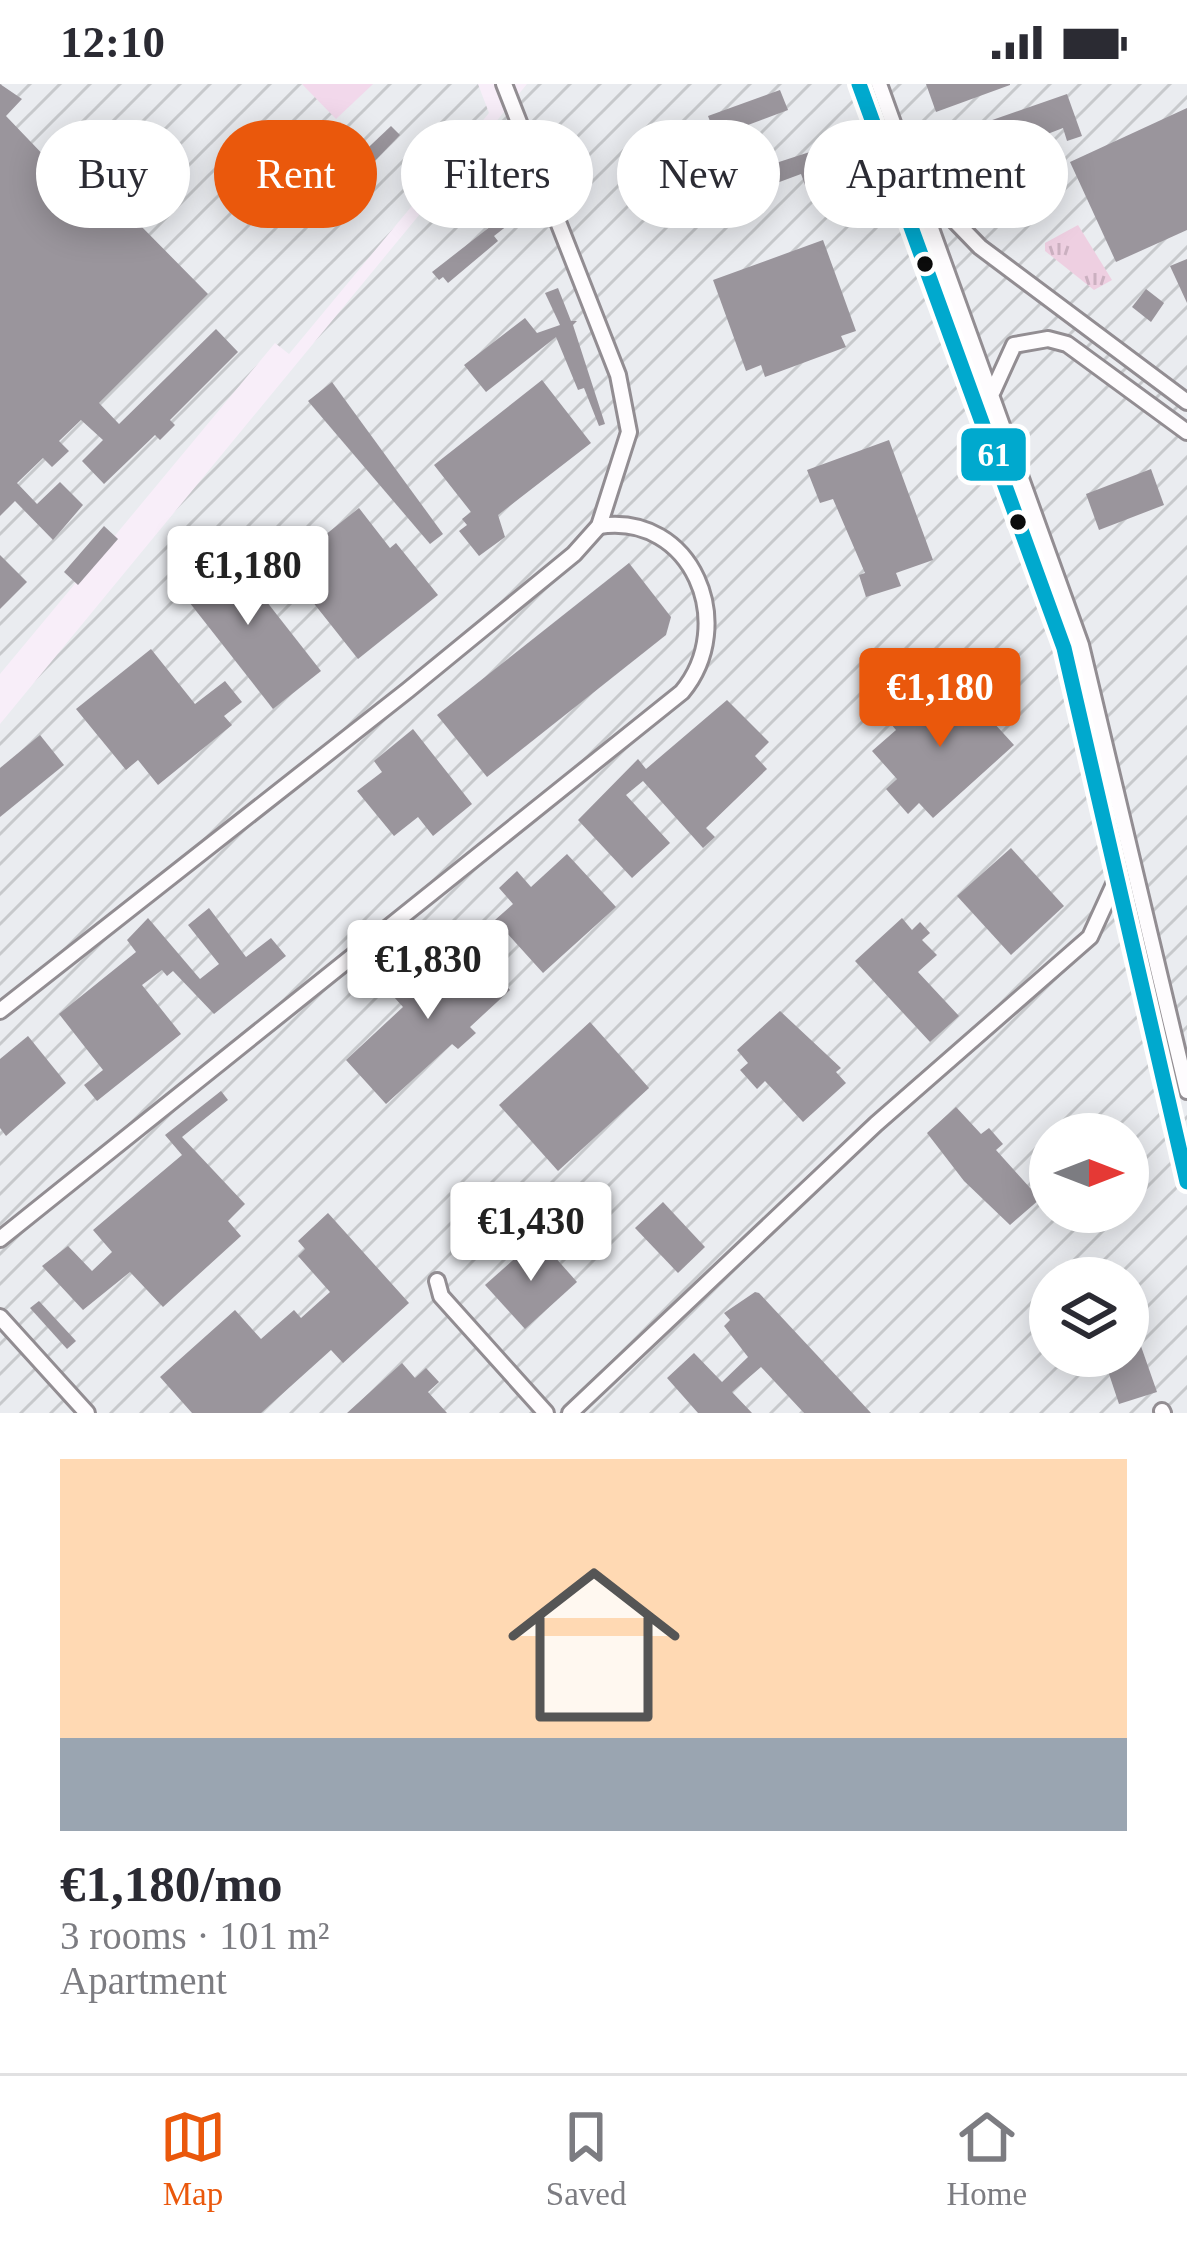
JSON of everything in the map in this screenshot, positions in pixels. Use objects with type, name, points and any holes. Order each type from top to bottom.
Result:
[{"type":"street","points":[[0,1011],[408,690],[574,554],[602,521],[629,432],[618,375],[504,84]]},
{"type":"street","points":[[859,84],[1064,648],[1187,1182]]},
{"type":"street","points":[[879,84],[892,120]]},
{"type":"street","points":[[932,228],[1082,645],[1187,1091]]},
{"type":"street","points":[[962,228],[980,247],[1187,402]]},
{"type":"street","points":[[992,396],[996,375],[1014,345],[1048,339],[1067,344],[1187,431]]},
{"type":"street","points":[[0,1239],[682,692],[698,674],[708,636],[705,604],[688,560],[650,529],[602,521]]},
{"type":"street","points":[[570,1413],[876,1124],[1090,938],[1109,905],[1117,875]]},
{"type":"street","points":[[436,1281],[441,1296],[546,1413]]},
{"type":"street","points":[[0,1318],[87,1413]]},
{"type":"shaded area","points":[[0,84],[478,84],[489,113],[483,120],[401,120],[401,219],[289,354],[275,343],[0,674]]},
{"type":"shaded area","points":[[302,84],[373,84],[336,119]]},
{"type":"shaded area","points":[[527,84],[1187,84],[1187,1413],[0,1413],[0,724],[408,228],[593,228],[593,120],[497,120]]},
{"type":"green space","points":[[1078,225],[1112,280],[1094,290],[1045,251],[1045,243]]},
{"type":"building","points":[[0,84],[22,99],[6,116],[36,147],[36,228],[143,228],[208,294],[99,403],[119,424],[216,329],[238,352],[170,420],[175,425],[160,440],[155,435],[104,484],[82,461],[103,440],[81,420],[59,441],[69,451],[52,467],[43,458],[17,483],[37,504],[60,482],[83,505],[53,540],[15,501],[0,516]]},
{"type":"building","points":[[926,84],[1010,84],[1010,85],[936,112]]},
{"type":"building","points":[[780,90],[788,110],[761,120],[710,120],[708,116]]},
{"type":"building","points":[[1067,94],[1082,136],[1068,141],[1068,120],[992,120]]},
{"type":"building","points":[[1187,108],[1187,230],[1116,262],[1070,162]]},
{"type":"building","points":[[391,126],[400,135],[377,159],[377,139]]},
{"type":"building","points":[[804,154],[804,182],[801,174],[780,182],[780,162]]},
{"type":"building","points":[[488,228],[504,228],[494,236],[498,241],[448,283],[432,272]]},
{"type":"building","points":[[823,240],[856,331],[841,336],[846,347],[765,377],[761,365],[746,371],[713,280]]},
{"type":"building","points":[[1187,259],[1187,303],[1170,266]]},
{"type":"building","points":[[558,288],[571,321],[577,321],[573,325],[605,424],[599,426],[556,337],[486,392],[464,365],[525,318],[537,333],[560,325],[545,293]]},
{"type":"building","points":[[1146,289],[1164,303],[1151,322],[1132,307]]},
{"type":"building","points":[[542,380],[591,443],[498,515],[505,537],[479,556],[459,531],[467,525],[462,519],[471,512],[434,465]]},
{"type":"building","points":[[332,382],[443,534],[430,544],[308,401]]},
{"type":"building","points":[[889,440],[933,560],[896,573],[901,586],[866,597],[859,575],[865,573],[833,499],[820,503],[807,470]]},
{"type":"building","points":[[1151,469],[1164,505],[1099,530],[1086,494]]},
{"type":"building","points":[[359,508],[390,548],[396,543],[438,595],[358,659],[285,567]]},
{"type":"building","points":[[104,526],[118,539],[78,585],[64,572]]},
{"type":"building","points":[[223,546],[321,671],[273,709],[175,584]]},
{"type":"building","points":[[0,555],[27,582],[0,609]]},
{"type":"building","points":[[629,563],[671,617],[666,635],[487,777],[437,715]]},
{"type":"building","points":[[151,649],[195,704],[225,681],[242,702],[224,716],[232,725],[158,785],[138,760],[126,770],[76,709]]},
{"type":"building","points":[[932,687],[945,701],[961,687],[1014,745],[933,818],[919,803],[908,814],[886,789],[897,779],[872,751],[896,730],[891,724]]},
{"type":"building","points":[[727,700],[769,742],[755,756],[767,769],[706,828],[715,837],[703,848],[643,781],[626,795],[670,843],[632,878],[578,820],[638,759],[646,769]]},
{"type":"building","points":[[413,729],[472,804],[433,836],[418,817],[394,836],[357,791],[382,772],[374,761]]},
{"type":"building","points":[[40,735],[64,765],[0,817],[0,768]]},
{"type":"building","points":[[1011,848],[1064,906],[1011,955],[957,896]]},
{"type":"building","points":[[567,854],[616,907],[543,973],[495,920],[513,904],[499,888],[517,871],[531,887]]},
{"type":"building","points":[[209,908],[246,957],[271,938],[286,956],[214,1014],[173,971],[167,976],[162,970],[142,985],[181,1034],[97,1101],[84,1085],[103,1070],[59,1014],[136,952],[127,940],[148,918],[200,979],[219,964],[188,925]]},
{"type":"building","points":[[902,918],[912,930],[920,922],[930,933],[922,940],[937,955],[918,972],[959,1016],[930,1042],[855,961]]},
{"type":"building","points":[[469,944],[510,990],[470,1027],[476,1033],[458,1049],[452,1044],[386,1104],[346,1060],[403,1007],[394,997],[403,986],[432,962],[442,972]]},
{"type":"building","points":[[780,1011],[841,1068],[836,1072],[846,1083],[803,1122],[765,1081],[757,1089],[740,1070],[748,1063],[737,1050]]},
{"type":"building","points":[[590,1022],[649,1088],[558,1171],[499,1105]]},
{"type":"building","points":[[28,1036],[66,1083],[6,1136],[0,1128],[0,1059]]},
{"type":"building","points":[[221,1091],[228,1100],[182,1137],[245,1204],[228,1221],[241,1236],[163,1307],[130,1272],[83,1310],[42,1266],[68,1246],[92,1271],[112,1252],[93,1230],[182,1155],[165,1135]]},
{"type":"building","points":[[956,1107],[981,1134],[989,1128],[1003,1144],[996,1150],[1029,1187],[1029,1209],[1010,1225],[964,1181],[927,1133]]},
{"type":"building","points":[[663,1202],[705,1247],[678,1273],[635,1228]]},
{"type":"building","points":[[328,1213],[409,1303],[343,1363],[331,1350],[261,1413],[192,1413],[160,1377],[235,1310],[261,1339],[294,1310],[301,1318],[330,1292],[298,1256],[305,1249],[298,1241]]},
{"type":"building","points":[[538,1238],[577,1282],[525,1329],[485,1285]]},
{"type":"building","points":[[755,1292],[871,1413],[804,1413],[761,1367],[732,1392],[752,1413],[698,1413],[667,1378],[694,1353],[722,1382],[748,1357],[724,1326],[730,1320],[724,1313]]},
{"type":"building","points":[[39,1301],[76,1341],[67,1349],[30,1308]]},
{"type":"building","points":[[402,1363],[415,1378],[426,1368],[439,1382],[428,1392],[447,1413],[347,1413]]},
{"type":"building","points":[[1149,1369],[1157,1392],[1119,1404],[1110,1377],[1149,1377]]},
{"type":"transit line","name":"61","points":[[859,84],[1064,648],[1187,1182]]}]
